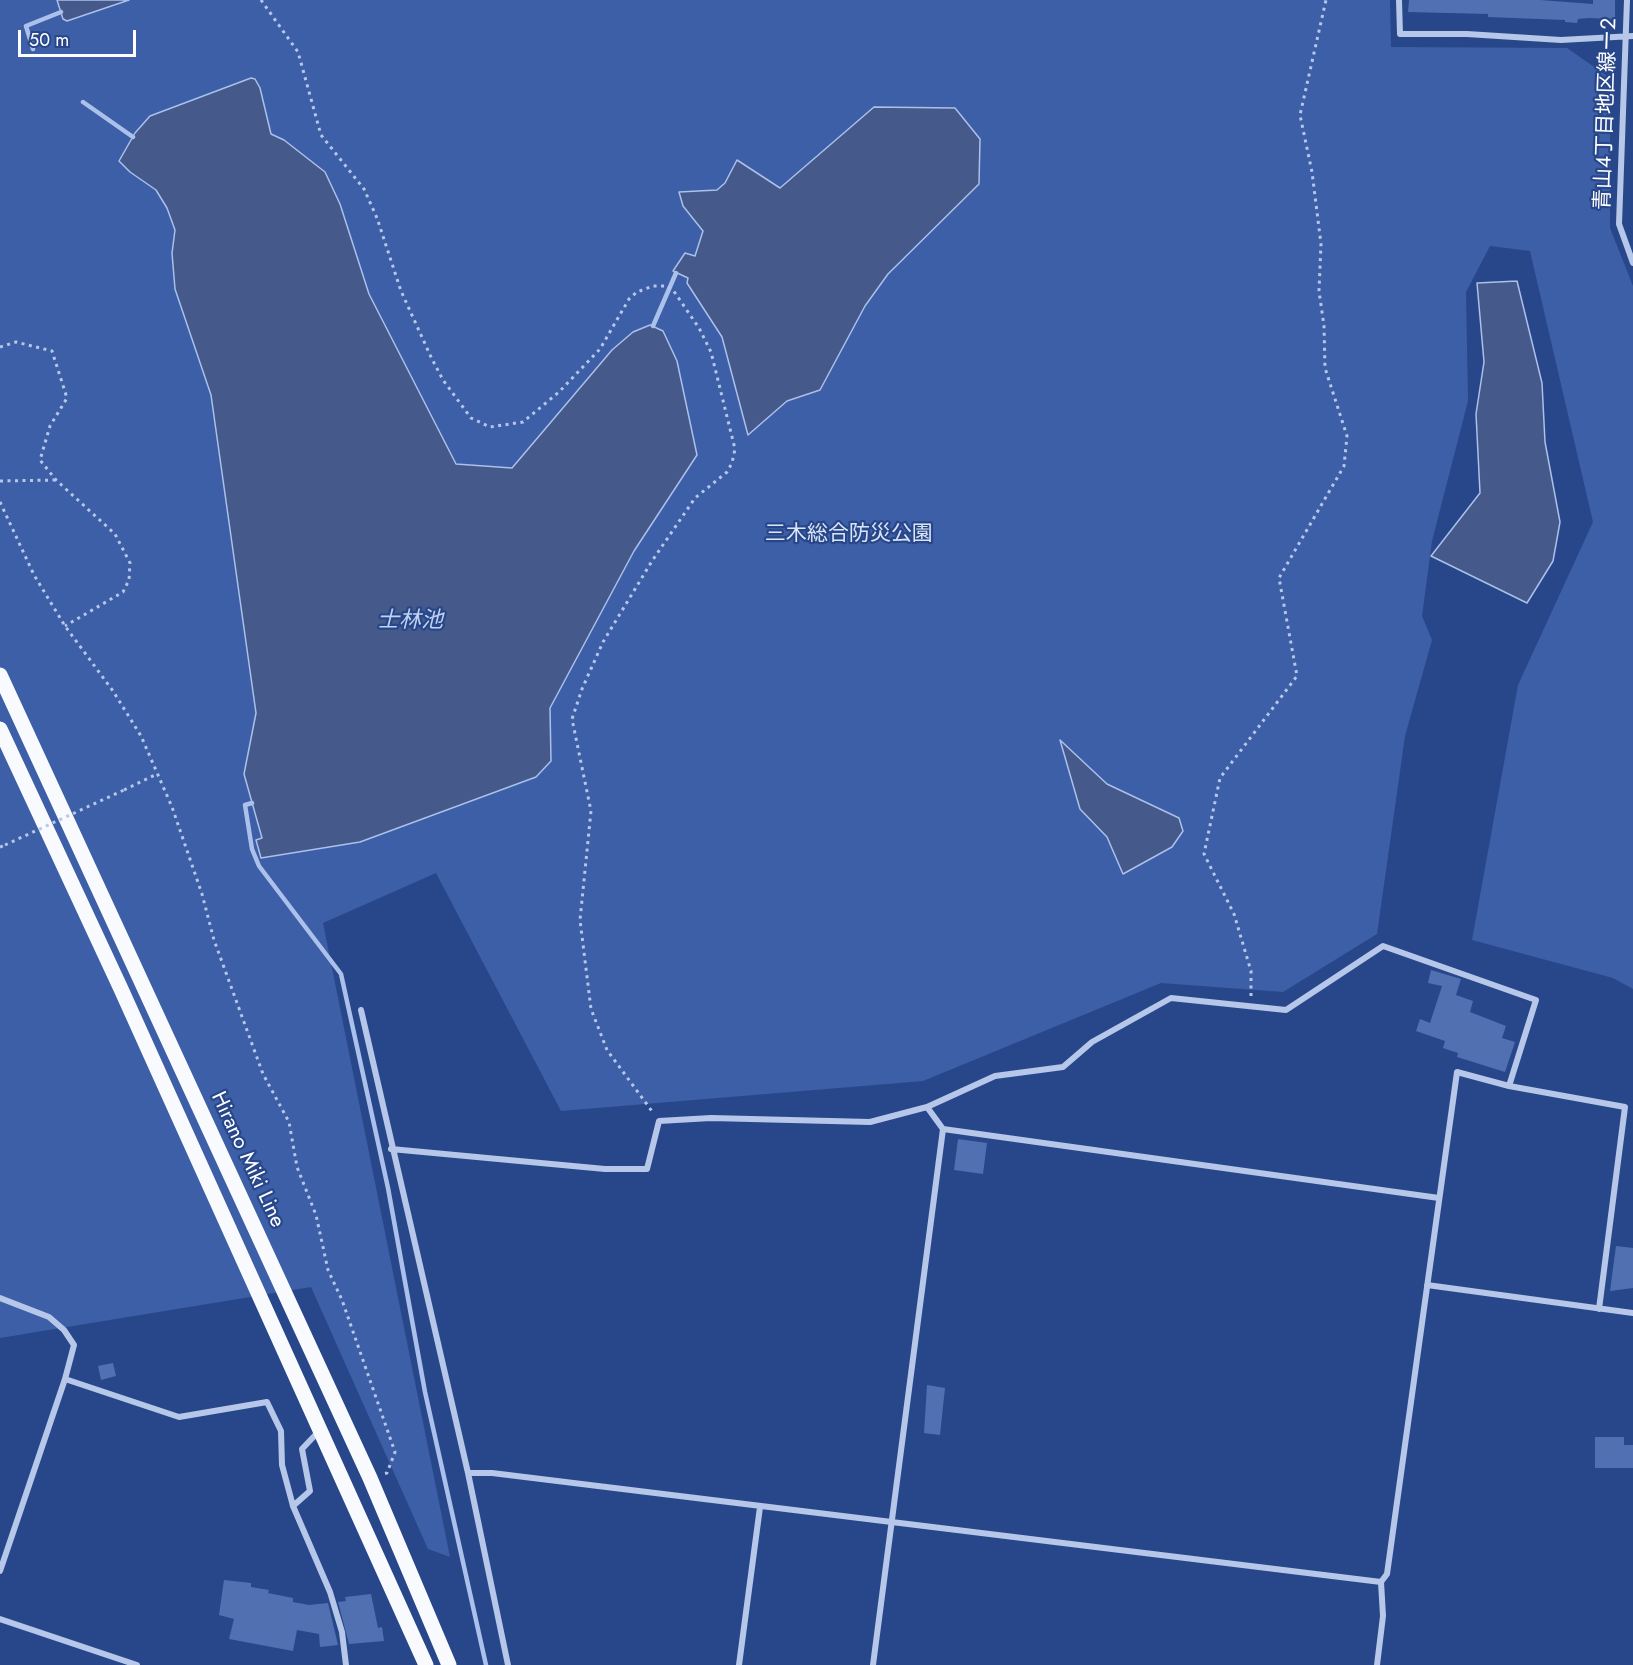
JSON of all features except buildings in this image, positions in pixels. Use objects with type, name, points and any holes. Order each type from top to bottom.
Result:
[{"type":"main road","name":"Hirano Miki Line","points":[[0,675],[370,1478],[449,1665]]},
{"type":"main road","name":"Hirano Miki Line","points":[[0,729],[426,1665]]},
{"type":"street","points":[[1399,0],[1400,34],[1467,34],[1561,40],[1630,36]]},
{"type":"street","name":"青山４丁目地区線ー２","points":[[1627,0],[1630,36],[1619,224],[1633,262]]},
{"type":"street","points":[[391,1149],[605,1169],[647,1169],[659,1121],[711,1118],[870,1122],[927,1107],[995,1076],[1063,1067],[1092,1042],[1171,998],[1286,1010],[1383,946],[1536,1000],[1509,1086]]},
{"type":"street","points":[[361,1010],[391,1149],[413,1231],[468,1473],[508,1665]]},
{"type":"street","points":[[1377,1665],[1383,1616],[1381,1582],[1387,1574],[1457,1072],[1509,1086],[1625,1107],[1599,1309]]},
{"type":"street","points":[[873,1665],[943,1129],[927,1107]]},
{"type":"street","points":[[943,1129],[1439,1198]]},
{"type":"street","points":[[1427,1285],[1633,1313]]},
{"type":"street","points":[[0,1298],[49,1317],[64,1330],[74,1345],[65,1379],[0,1571]]},
{"type":"street","points":[[65,1379],[179,1417],[267,1402],[281,1431],[282,1465],[293,1506],[330,1592],[342,1632],[346,1665]]},
{"type":"street","points":[[293,1506],[310,1491],[302,1449],[320,1429]]},
{"type":"street","points":[[468,1473],[492,1473],[1381,1582]]},
{"type":"street","points":[[739,1665],[760,1507]]},
{"type":"street","points":[[0,1619],[137,1665]]},
{"type":"path","points":[[261,0],[298,52],[321,135],[359,180],[370,201],[401,291],[443,380],[462,407],[478,423],[498,427],[523,422],[559,392],[600,349],[621,309],[637,292],[653,285],[667,286],[673,290],[699,328],[711,352],[731,427],[735,456],[727,472],[695,498],[652,561],[603,642],[582,689],[573,719],[591,811],[580,920],[591,1009],[607,1050],[659,1121]]},
{"type":"path","points":[[1250,1006],[1251,971],[1234,914],[1204,854],[1220,778],[1298,676],[1279,578],[1344,466],[1347,436],[1325,368],[1324,326],[1319,291],[1321,244],[1312,172],[1300,115],[1326,0]]},
{"type":"path","points":[[0,348],[16,342],[52,351],[67,398],[50,426],[40,460],[56,480],[115,534],[130,562],[129,580],[123,592],[65,627]]},
{"type":"path","points":[[0,481],[56,480]]},
{"type":"path","points":[[0,502],[34,575],[65,627],[113,691],[141,736],[172,807],[202,894],[214,940],[263,1074],[289,1122],[297,1167],[316,1215],[328,1270],[342,1300],[395,1452],[387,1473],[370,1478]]},
{"type":"path","points":[[0,847],[157,774]]},
{"type":"green space","name":"三木総合防災公園","points":[[0,0],[1390,0],[1391,47],[1567,48],[1610,78],[1610,228],[1633,286],[1633,989],[1613,978],[1472,940],[1518,685],[1593,522],[1530,251],[1490,246],[1466,292],[1468,401],[1432,541],[1422,616],[1432,640],[1405,736],[1377,934],[1283,992],[1161,983],[923,1081],[561,1111],[436,873],[323,923],[450,1557],[428,1549],[311,1287],[0,1338]]},
{"type":"water","points":[[57,0],[129,0],[67,21],[63,19]]},
{"type":"water","name":"士林池","points":[[251,78],[255,79],[260,88],[271,134],[284,140],[325,172],[340,204],[369,294],[456,464],[512,468],[612,350],[633,332],[650,325],[663,331],[677,361],[697,455],[634,551],[550,708],[551,761],[536,777],[360,842],[261,858],[256,840],[262,838],[244,774],[256,713],[211,395],[175,289],[172,253],[175,230],[167,208],[156,190],[130,172],[119,161],[135,133],[150,116]]},
{"type":"water","points":[[874,107],[955,108],[980,139],[979,184],[888,274],[865,306],[820,390],[787,401],[748,435],[722,337],[687,283],[688,278],[673,271],[685,253],[695,256],[703,231],[683,206],[679,192],[717,190],[725,183],[737,160],[780,188]]},
{"type":"water","points":[[1517,281],[1542,383],[1545,442],[1560,522],[1553,561],[1527,603],[1431,556],[1480,493],[1476,414],[1484,362],[1477,283]]},
{"type":"water","points":[[1060,740],[1107,784],[1179,818],[1183,831],[1172,847],[1123,874],[1107,837],[1080,809]]},
{"type":"waterway","points":[[33,49],[26,26],[61,12]]},
{"type":"waterway","points":[[83,102],[133,137]]},
{"type":"waterway","points":[[653,326],[676,273]]},
{"type":"waterway","points":[[252,803],[245,805],[252,849],[259,866],[341,974],[388,1188],[425,1392],[486,1665]]}]
